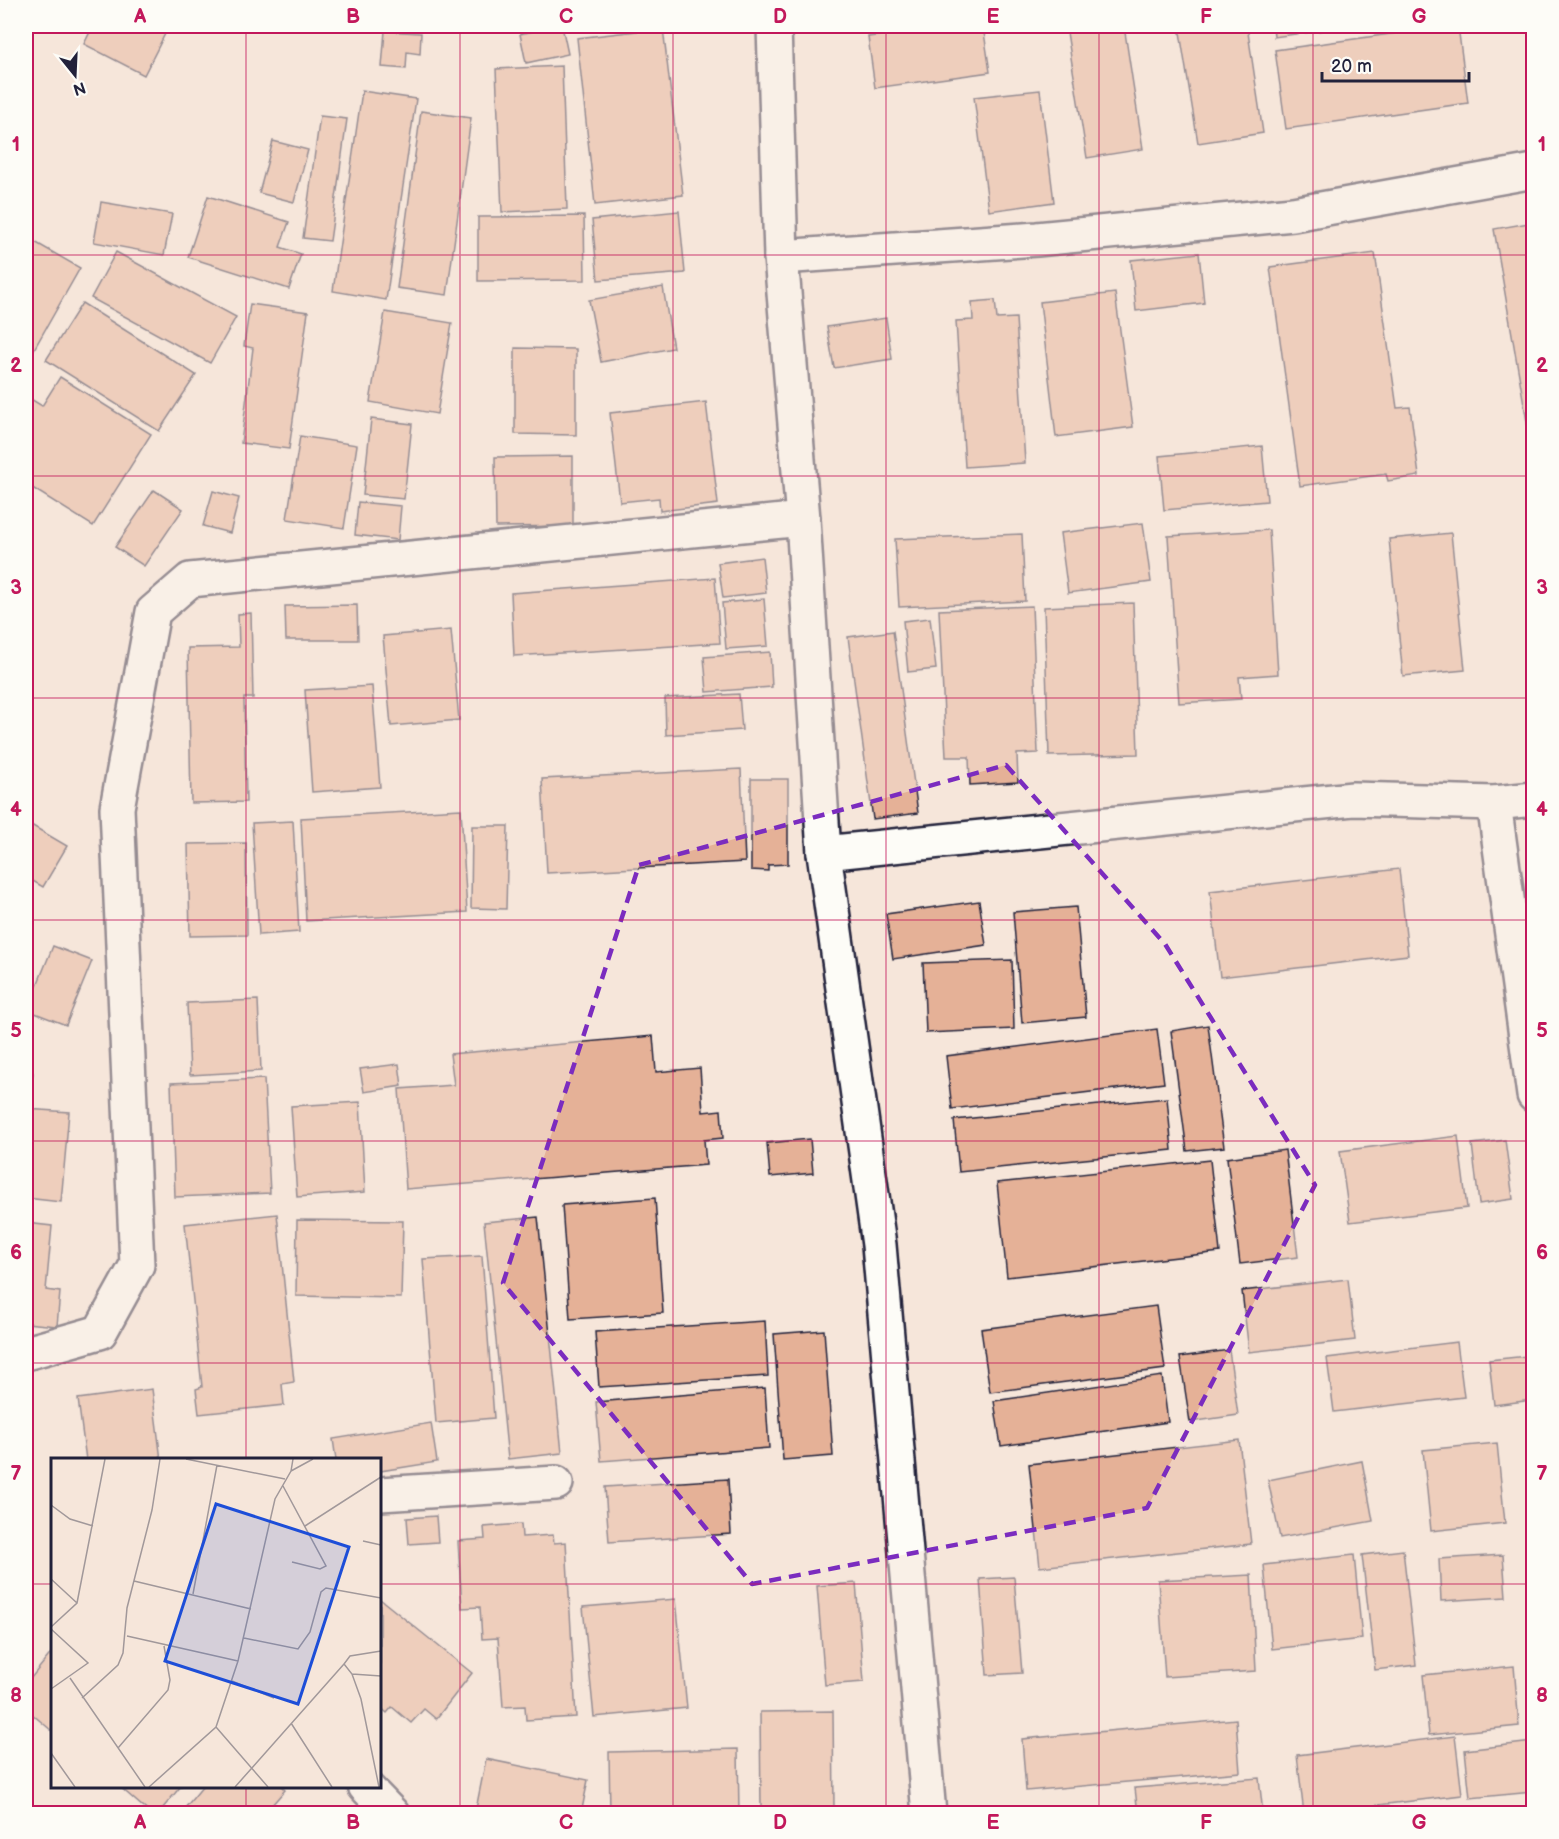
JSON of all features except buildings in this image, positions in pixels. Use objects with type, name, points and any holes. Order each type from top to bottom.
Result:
[{"type":"street","points":[[774,26],[781,257],[803,519],[824,852],[879,1245],[929,1814]]},
{"type":"street","points":[[781,257],[1037,239],[1293,214],[1533,171]]},
{"type":"street","points":[[26,1353],[100,1332],[137,1265],[117,808],[153,612],[190,580],[803,519]]},
{"type":"street","points":[[824,852],[1353,799],[1494,803],[1533,799]]},
{"type":"street","points":[[1494,803],[1533,1095]]},
{"type":"street","points":[[381,1494],[556,1483]]},
{"type":"street","points":[[367,1788],[392,1814]]},
{"type":"highlighted area","points":[[1006,765],[1165,944],[1315,1185],[1147,1508],[752,1584],[503,1283],[639,865]]}]
